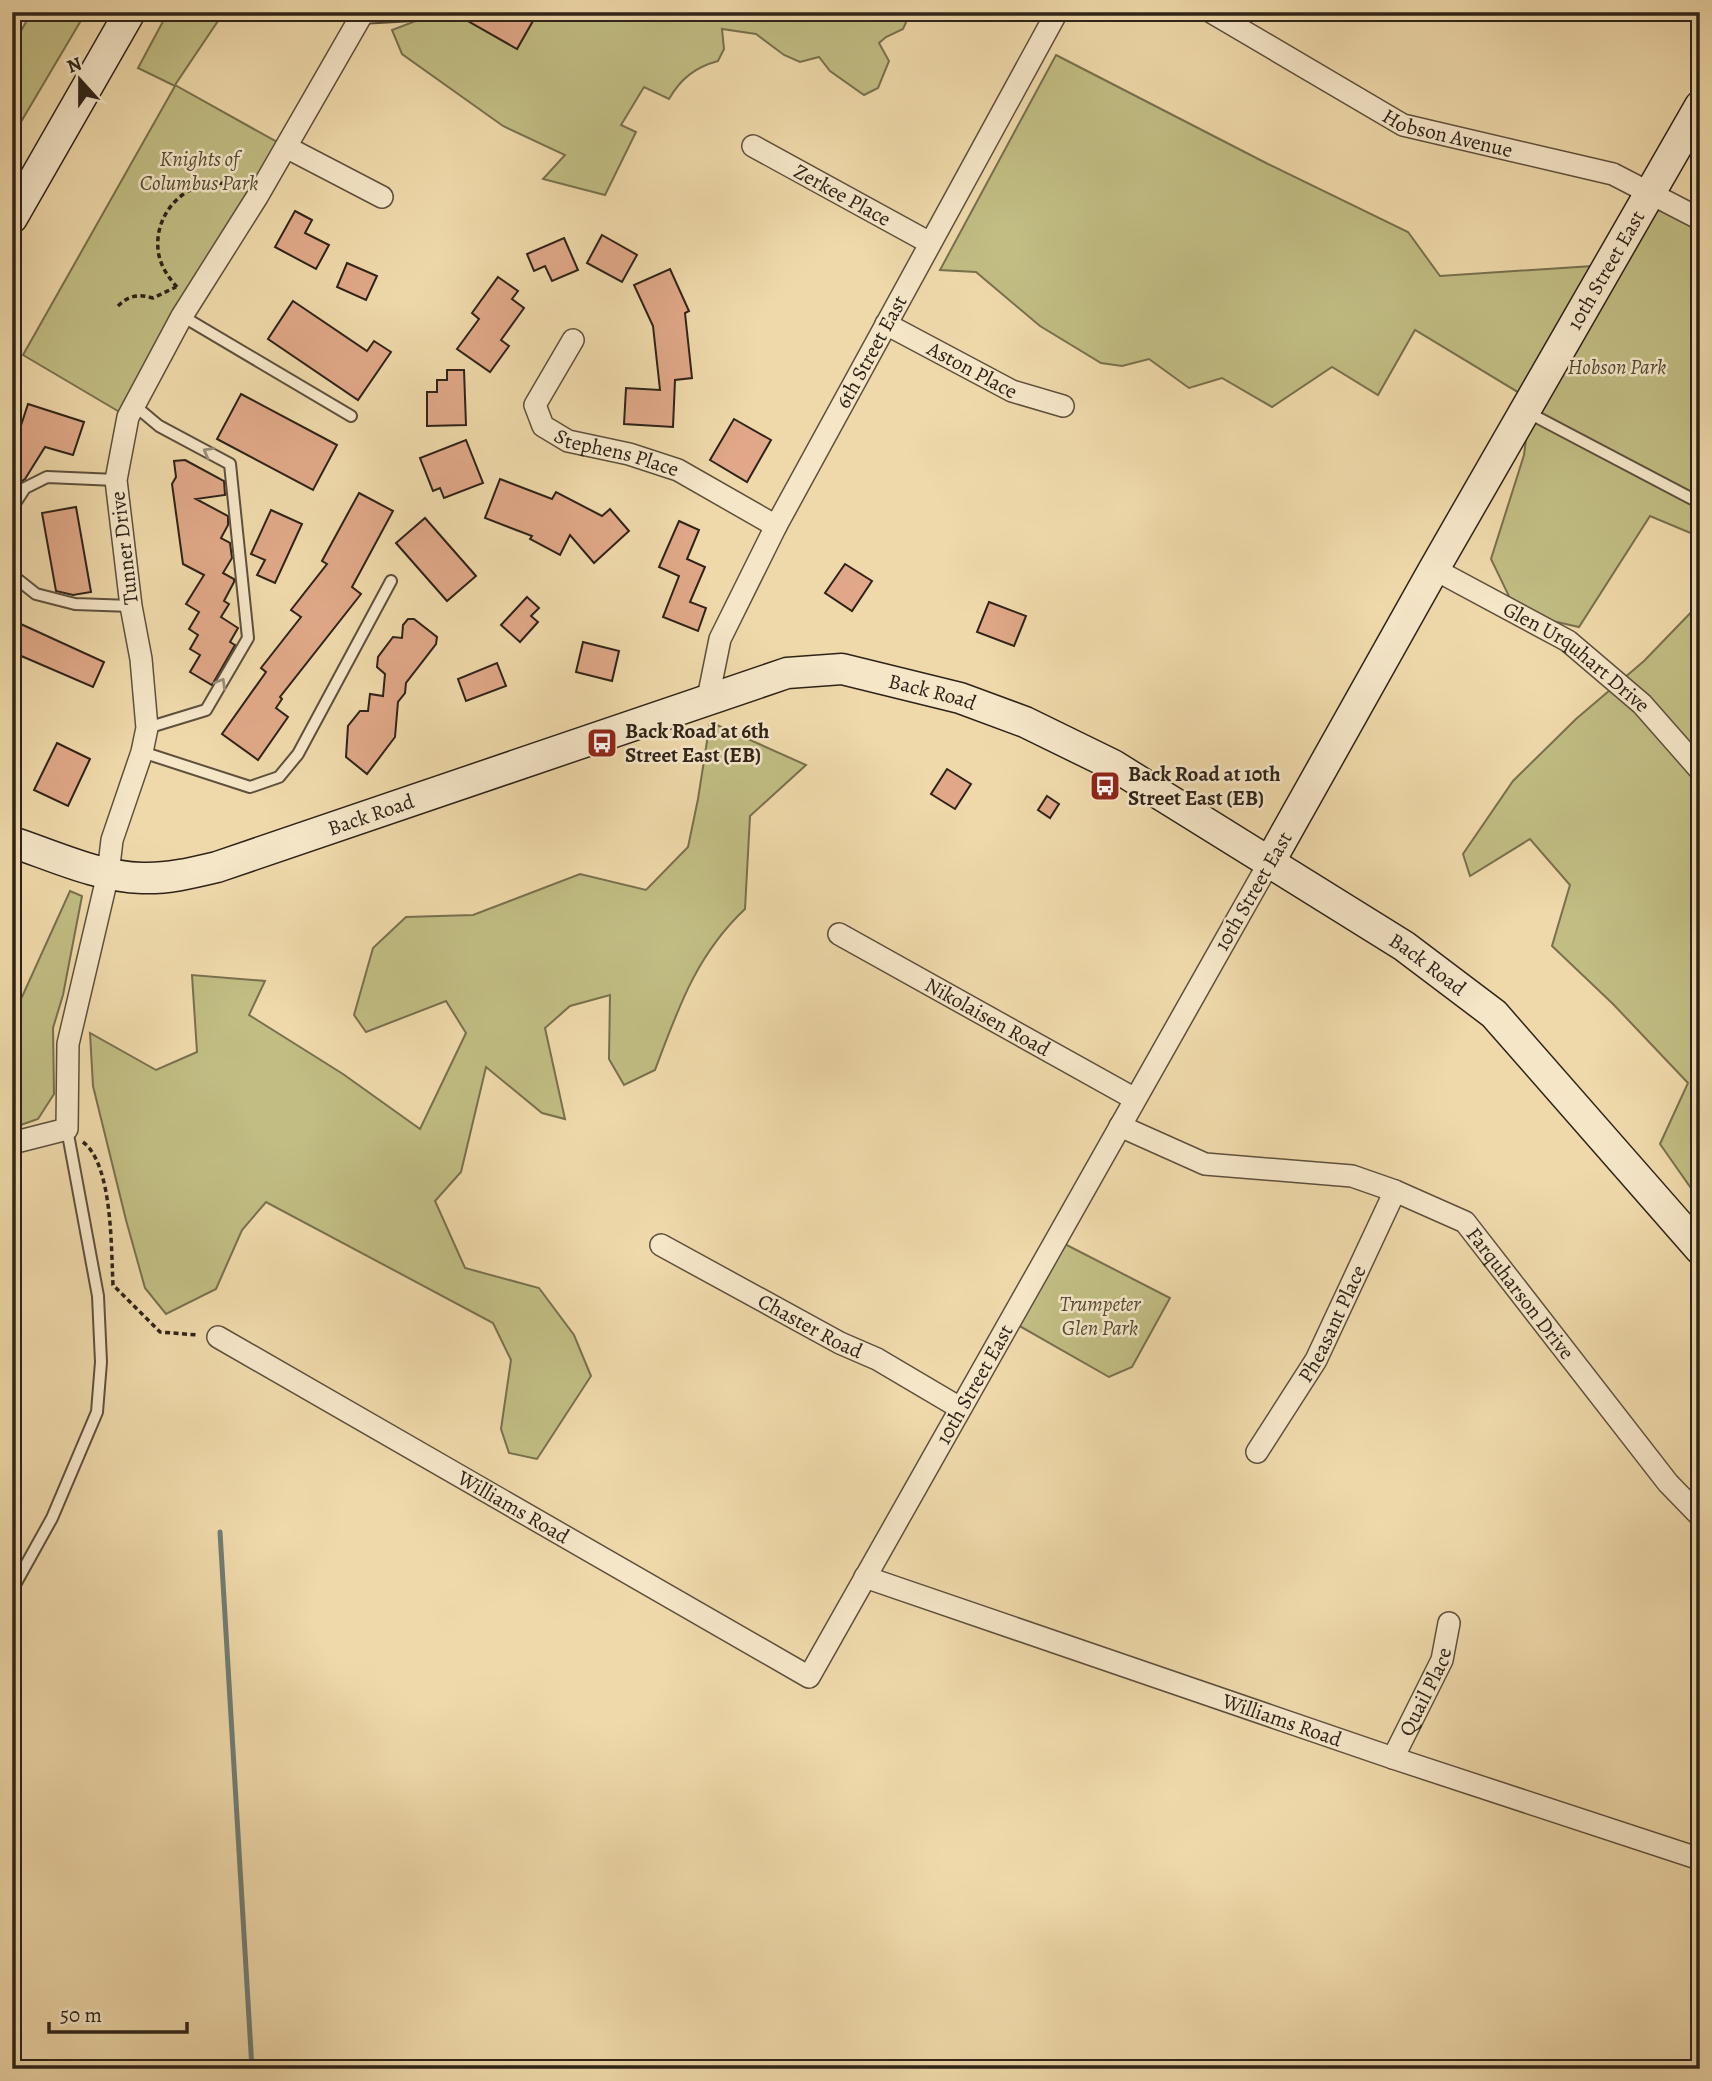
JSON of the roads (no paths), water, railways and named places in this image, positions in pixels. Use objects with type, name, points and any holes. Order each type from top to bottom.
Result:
[{"type":"street","points":[[12,218],[130,12]]},
{"type":"street","name":"6th Street East","points":[[708,698],[720,639],[776,526],[1057,12]]},
{"type":"street","name":"Hobson Avenue","points":[[1211,12],[1403,125],[1613,174],[1700,219]]},
{"type":"street","name":"Tunner Drive","points":[[67,1129],[68,1044],[108,874],[112,840],[142,752],[147,728],[141,659],[131,606],[116,480],[128,417],[182,316],[185,292],[286,147],[354,15]]},
{"type":"street","name":"10th Street East","points":[[809,1677],[1434,569],[1700,106]]},
{"type":"street","name":"Zerkee Place","points":[[753,146],[930,243]]},
{"type":"street","points":[[286,147],[382,197]]},
{"type":"street","name":"Aston Place","points":[[886,324],[1012,391],[1063,406]]},
{"type":"street","name":"Stephens Place","points":[[573,340],[536,405],[543,426],[568,441],[629,454],[678,470],[776,526]]},
{"type":"street","name":"Glen Urquhart Drive","points":[[1434,569],[1568,641],[1642,704],[1700,770]]},
{"type":"street","name":"Back Road","points":[[12,842],[108,874],[139,878],[158,878],[216,867],[787,673],[842,669],[960,698],[1025,722],[1113,765],[1404,946],[1494,1014],[1700,1249]]},
{"type":"street","name":"Nikolaisen Road","points":[[839,934],[1135,1098]]},
{"type":"street","name":"Farquharson Drive","points":[[1119,1126],[1205,1164],[1352,1176],[1395,1191],[1465,1222],[1668,1483],[1700,1516]]},
{"type":"street","points":[[12,1143],[67,1129]]},
{"type":"street","name":"Pheasant Place","points":[[1257,1452],[1316,1360],[1395,1191]]},
{"type":"street","name":"Chaster Road","points":[[661,1245],[840,1343],[877,1359],[960,1408]]},
{"type":"street","name":"Williams Road","points":[[218,1337],[809,1677]]},
{"type":"street","name":"Williams Road","points":[[865,1577],[1393,1758],[1700,1859]]},
{"type":"street","name":"Quail Place","points":[[1393,1758],[1442,1660],[1449,1623]]},
{"type":"lane","points":[[354,15],[414,15],[418,12]]},
{"type":"lane","points":[[182,316],[351,416]]},
{"type":"lane","points":[[134,405],[159,426],[230,464],[248,638],[206,710],[147,728]]},
{"type":"lane","points":[[1525,411],[1700,503]]},
{"type":"lane","points":[[12,508],[25,488],[47,477],[116,480]]},
{"type":"lane","points":[[12,575],[36,594],[75,604],[131,606]]},
{"type":"lane","points":[[142,752],[250,787],[279,777],[298,754],[391,581]]},
{"type":"lane","points":[[12,1590],[52,1518],[97,1412],[101,1362],[98,1296],[67,1129]]},
{"type":"waterway","points":[[220,1532],[252,2069]]},
{"type":"place","name":"Back Road at 6th Street East (EB)","points":[[602,743]]},
{"type":"place","name":"Back Road at 10th Street East (EB)","points":[[1105,786]]},
{"type":"park label","name":"Knights of Columbus Park","points":[[199,171]]},
{"type":"park label","name":"Hobson Park","points":[[1617,367]]},
{"type":"park label","name":"Trumpeter Glen Park","points":[[1100,1316]]}]
